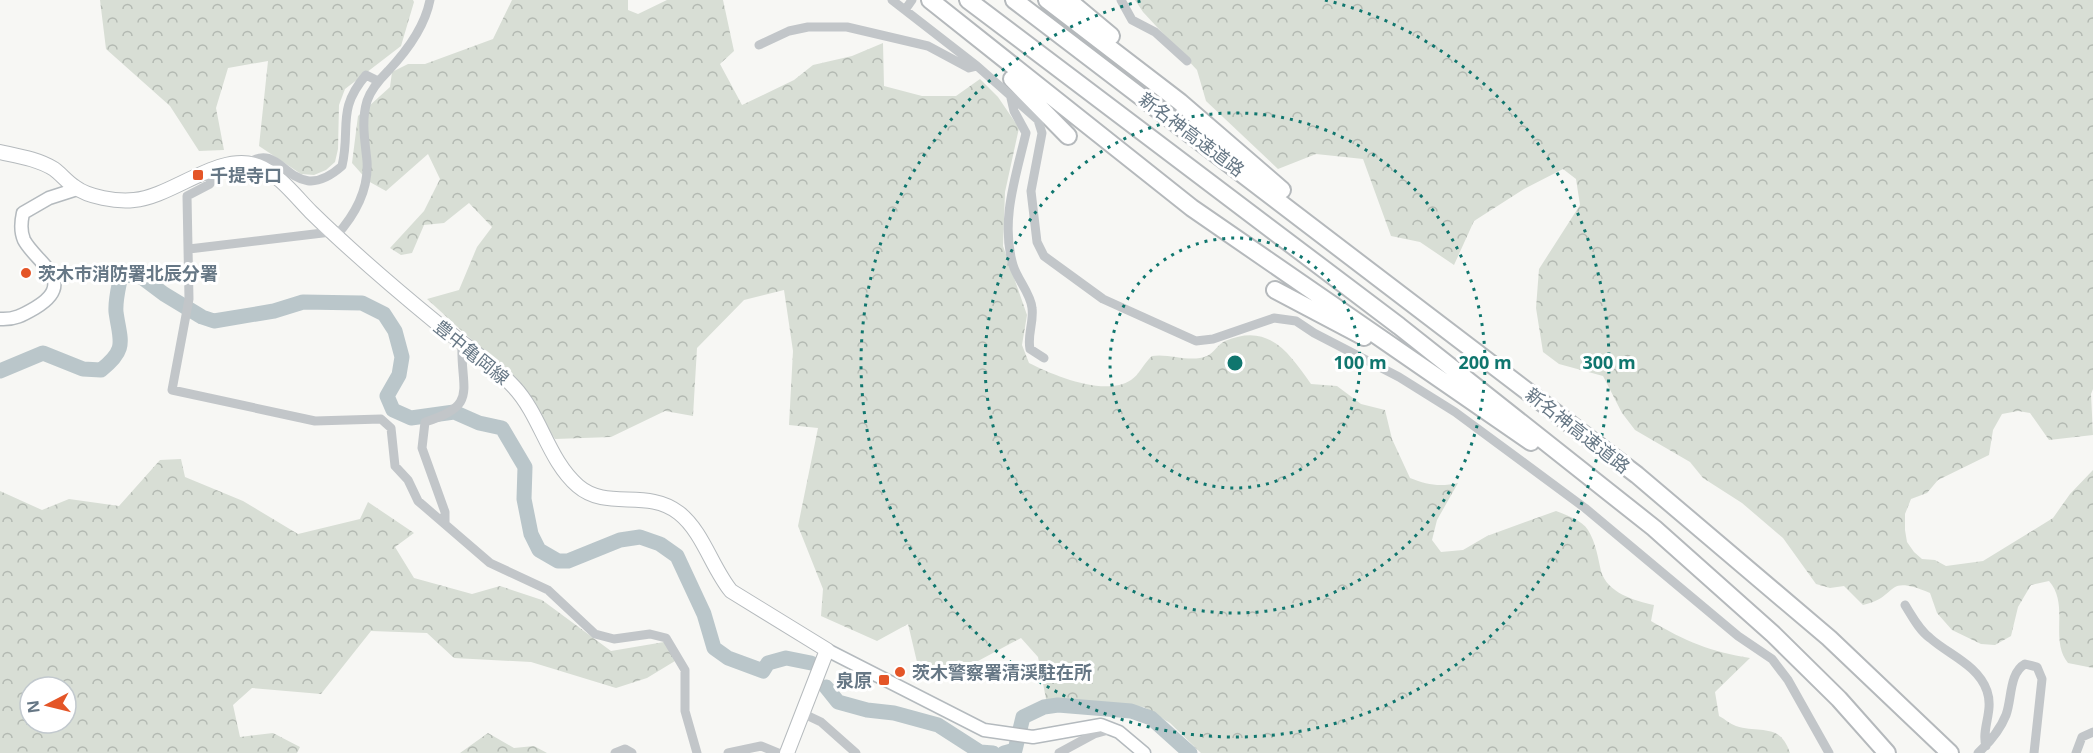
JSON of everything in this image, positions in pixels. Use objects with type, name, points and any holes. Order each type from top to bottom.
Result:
[{"type":"highway","points":[[930,0],[1192,208],[1557,461],[1750,611]]},
{"type":"highway","name":"新名神高速道路","points":[[968,0],[1542,438],[1654,528],[1750,611],[1839,699],[1886,752]]},
{"type":"highway","name":"新名神高速道路","points":[[1014,0],[1341,246],[1655,489],[1796,609],[1950,753]]},
{"type":"highway","points":[[1047,0],[1180,102],[1285,193],[1320,218],[1341,246]]},
{"type":"highway","points":[[1068,0],[1124,47],[1180,102]]},
{"type":"highway","points":[[946,13],[1068,136]]},
{"type":"highway","points":[[1275,290],[1433,374]]},
{"type":"main road","points":[[0,152],[38,161],[54,169],[77,189],[110,199],[132,201],[147,198],[210,170],[249,163]]},
{"type":"main road","name":"豊中亀岡線","points":[[249,163],[273,174],[365,264],[483,358],[515,388],[528,404],[558,461],[577,485],[603,499],[650,500],[680,514],[692,526],[720,578],[731,591],[827,650]]},
{"type":"main road","points":[[0,319],[18,318],[44,302],[53,288],[52,274],[25,242],[21,227],[23,213],[49,198],[77,189]]},
{"type":"main road","points":[[787,753],[827,650],[984,730],[1008,736],[1025,737],[1046,736],[1087,726],[1101,726],[1112,729],[1144,753]]},
{"type":"street","points":[[189,249],[334,234],[349,222],[365,186],[367,164],[363,128],[367,102],[378,81],[416,34],[430,0]]},
{"type":"street","points":[[892,0],[909,4],[1038,120],[1041,127],[1030,191],[1037,243],[1044,256],[1103,299],[1196,341],[1213,339],[1274,318],[1296,321],[1314,333],[1399,377],[1455,412],[1585,508],[1738,636],[1772,659],[1788,680],[1829,753]]},
{"type":"street","points":[[1121,0],[1132,20],[1155,32],[1187,61]]},
{"type":"street","points":[[759,45],[789,31],[808,27],[847,27],[928,46],[969,68],[977,66]]},
{"type":"street","points":[[249,163],[258,157],[266,156],[303,180],[314,182],[325,179],[342,166],[345,113],[354,90],[366,75],[378,81]]},
{"type":"street","points":[[1011,98],[1014,111],[1026,133],[1011,192],[1010,251],[1014,268],[1032,307],[1028,341],[1030,350],[1044,358]]},
{"type":"street","points":[[210,170],[210,184],[187,196],[189,299],[172,390],[315,421],[381,419],[391,428],[395,466],[408,480],[418,501],[490,563],[548,590],[595,633],[614,639],[650,634],[666,638],[684,670],[685,711],[697,753]]},
{"type":"street","points":[[445,522],[445,512],[422,448],[425,422],[448,415],[462,401],[465,390],[462,378],[462,343]]},
{"type":"street","points":[[1905,604],[1930,638],[1954,654],[1979,677],[1987,692],[1990,710],[1982,750]]},
{"type":"street","points":[[1982,750],[2006,716],[2018,668],[2031,664],[2040,671],[2042,679],[2034,753]]},
{"type":"street","points":[[802,713],[821,722],[856,753]]},
{"type":"street","points":[[1059,753],[1094,734],[1112,729]]},
{"type":"street","points":[[2076,753],[2082,737],[2093,732]]},
{"type":"street","points":[[728,753],[761,746],[778,753]]},
{"type":"street","points":[[615,753],[625,749],[632,753]]},
{"type":"green space","points":[[100,0],[413,0],[414,2],[401,46],[345,89],[339,105],[338,149],[335,162],[326,170],[314,175],[301,174],[259,146],[268,61],[228,68],[216,108],[224,150],[199,151],[170,106],[106,49]]},
{"type":"green space","points":[[512,0],[628,0],[628,10],[638,14],[667,0],[723,0],[734,51],[720,64],[742,105],[794,80],[813,65],[852,56],[883,43],[884,86],[922,96],[956,96],[980,79],[998,97],[1019,128],[1005,192],[1003,246],[1027,315],[1022,345],[1029,363],[1052,374],[1080,383],[1094,386],[1120,385],[1137,375],[1152,356],[1200,358],[1209,355],[1225,341],[1240,336],[1254,335],[1266,338],[1286,352],[1311,384],[1337,386],[1361,404],[1385,410],[1392,439],[1410,478],[1434,485],[1458,483],[1437,520],[1432,540],[1441,552],[1463,550],[1487,536],[1556,511],[1578,521],[1591,535],[1604,579],[1623,595],[1654,605],[1651,621],[1699,645],[1750,658],[1715,692],[1719,716],[1736,726],[1775,733],[1786,743],[1790,753],[1201,753],[1170,723],[1144,707],[1046,699],[1038,657],[1021,638],[952,675],[917,662],[908,624],[877,641],[821,616],[823,589],[798,526],[818,428],[789,425],[793,351],[784,290],[744,300],[697,348],[693,416],[665,411],[611,437],[555,439],[519,383],[427,299],[459,290],[477,247],[492,227],[469,203],[444,223],[424,225],[412,253],[401,255],[390,248],[424,211],[440,179],[428,154],[386,191],[368,181],[352,163],[358,116],[390,87],[392,72],[408,64],[425,64],[493,39]]},
{"type":"green space","points":[[1135,0],[2093,0],[2093,389],[2091,394],[2093,435],[2049,440],[2030,413],[2018,411],[2002,414],[1993,430],[1989,455],[1938,480],[1927,493],[1911,499],[1905,514],[1905,530],[1907,542],[1922,559],[1935,560],[1946,566],[1983,561],[2053,518],[2070,494],[2093,470],[2093,668],[2068,663],[2063,654],[2059,633],[2058,601],[2049,581],[2031,585],[2018,607],[2011,636],[1995,645],[1981,644],[1952,630],[1937,613],[1930,593],[1915,587],[1898,586],[1875,601],[1863,605],[1844,586],[1830,588],[1816,584],[1783,538],[1742,503],[1703,478],[1690,462],[1635,430],[1622,413],[1603,376],[1559,364],[1543,352],[1536,308],[1539,269],[1580,205],[1576,179],[1563,169],[1524,189],[1474,221],[1454,265],[1420,242],[1391,236],[1363,159],[1316,154],[1278,169],[1206,101],[1197,70],[1143,12]]},
{"type":"green space","points":[[181,459],[185,477],[243,501],[298,534],[360,519],[368,502],[414,533],[395,547],[414,578],[472,594],[500,586],[542,600],[611,651],[670,641],[675,661],[647,678],[616,688],[531,662],[454,658],[427,633],[371,631],[321,694],[252,688],[233,705],[240,737],[273,733],[300,747],[297,753],[0,753],[0,491],[42,510],[69,499],[119,506],[160,460]]},
{"type":"green space","points":[[488,733],[514,748],[534,746],[547,753],[460,753]]},
{"type":"waterway","points":[[0,371],[43,353],[83,369],[101,370],[110,363],[119,350],[120,344],[116,307],[121,275],[140,276],[164,294],[202,317],[214,321],[274,311],[303,302],[362,303],[384,314],[395,331],[402,357],[399,375],[387,396],[393,410],[411,418],[454,412],[479,423],[502,428],[525,467],[524,499],[531,534],[539,550],[558,561],[568,561],[620,540],[640,537],[660,544],[677,556],[704,614],[714,648],[728,658],[763,671],[768,663],[786,658],[811,663]]},
{"type":"waterway","points":[[826,687],[838,702],[867,710],[894,713],[938,725],[980,752],[993,753]]},
{"type":"waterway","points":[[1004,753],[1015,750],[1023,717],[1044,707],[1058,705],[1131,711],[1151,718],[1190,753]]},
{"type":"place","name":"千提寺口","points":[[198,175]]},
{"type":"place","name":"茨木市消防署北辰分署","points":[[26,273]]},
{"type":"place","name":"茨木警察署清渓駐在所","points":[[900,672]]},
{"type":"place","name":"泉原","points":[[884,680]]}]
